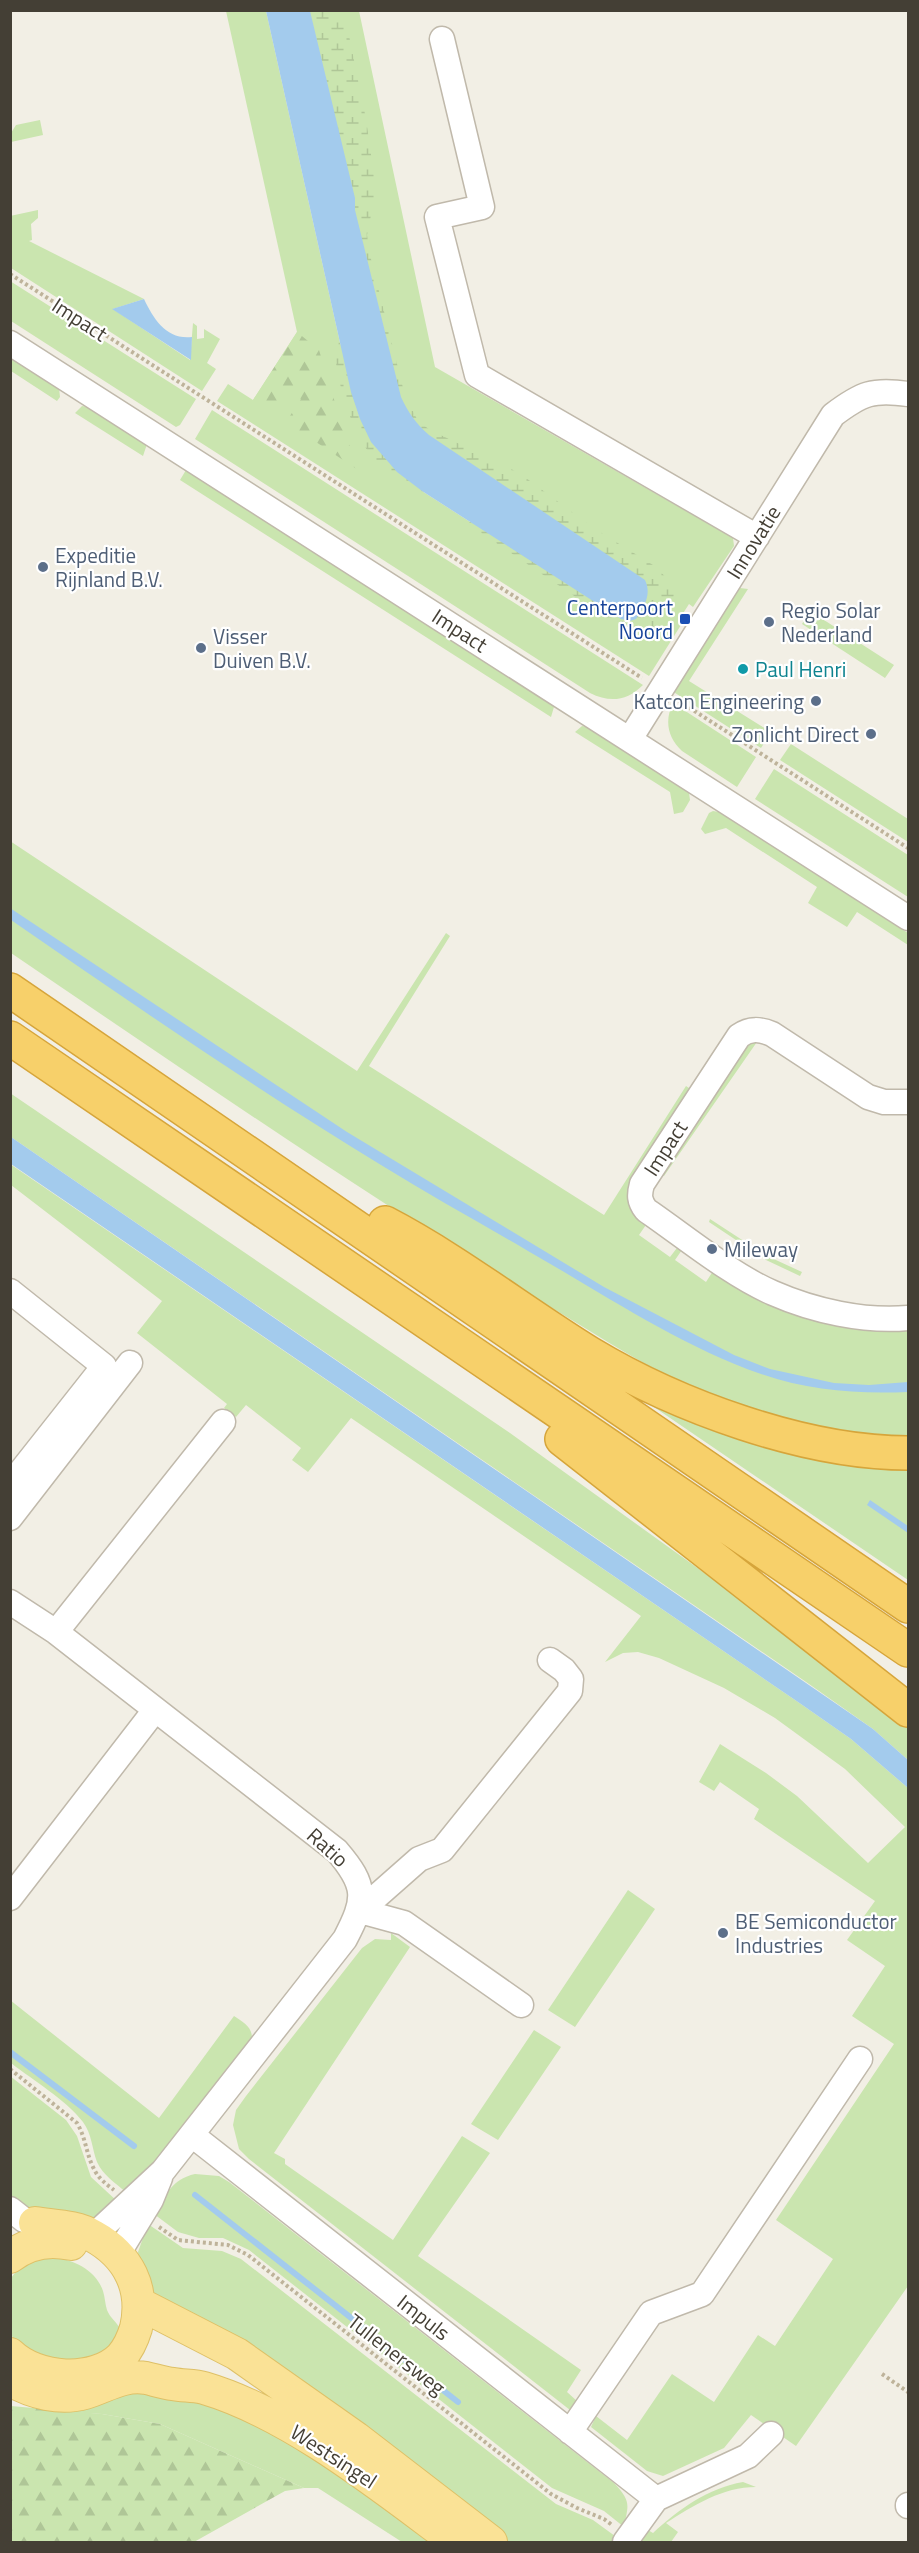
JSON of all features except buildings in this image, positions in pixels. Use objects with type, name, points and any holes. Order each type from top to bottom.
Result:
[{"type":"highway","points":[[10,990],[909,1606]]},
{"type":"highway","points":[[10,1038],[909,1650]]},
{"type":"highway","points":[[222,1136],[397,1229],[591,1353],[658,1389],[744,1423],[818,1443],[891,1453],[909,1453]]},
{"type":"highway","points":[[317,1248],[909,1710]]},
{"type":"main road","points":[[23,2216],[75,2229],[111,2272],[128,2312],[139,2312]]},
{"type":"main road","points":[[10,2257],[29,2244],[84,2241],[118,2254],[136,2286],[139,2312],[134,2337],[121,2357],[86,2374],[48,2374],[30,2368],[10,2354]]},
{"type":"main road","name":"Westsingel","points":[[139,2312],[237,2354],[356,2438],[491,2542]]},
{"type":"main road","name":"Westsingel","points":[[121,2357],[152,2361],[182,2372],[202,2387]]},
{"type":"main road","name":"Westsingel","points":[[10,2380],[26,2389],[64,2396],[83,2393],[116,2380],[132,2378],[202,2387],[225,2395],[296,2430],[382,2487],[456,2542]]},
{"type":"street","points":[[442,39],[482,207],[437,217],[477,375],[757,537]]},
{"type":"street","name":"Impact","points":[[10,343],[909,918]]},
{"type":"street","name":"Innovatie","points":[[630,739],[833,415],[857,398],[884,391],[909,394]]},
{"type":"street","name":"Impact","points":[[909,1102],[884,1102],[868,1097],[772,1034],[746,1030],[739,1036],[642,1184],[639,1193],[640,1202],[646,1210],[735,1271],[772,1293],[831,1311],[882,1318],[909,1318]]},
{"type":"street","points":[[10,1291],[104,1366],[10,1485]]},
{"type":"street","points":[[10,1518],[130,1363]]},
{"type":"street","points":[[56,1632],[223,1422]]},
{"type":"street","name":"Ratio","points":[[10,1602],[56,1632],[336,1851],[353,1869],[360,1889],[360,1911]]},
{"type":"street","points":[[118,2254],[135,2208],[345,1939],[360,1911],[419,1859],[441,1850],[570,1691],[571,1679],[564,1670],[550,1660]]},
{"type":"street","points":[[10,1898],[156,1710]]},
{"type":"street","points":[[360,1911],[404,1923],[521,2005]]},
{"type":"street","points":[[570,2432],[651,2313],[702,2295],[860,2059]]},
{"type":"street","name":"Impuls","points":[[192,2135],[656,2499]]},
{"type":"street","points":[[84,2241],[135,2208]]},
{"type":"street","points":[[627,2540],[656,2499],[740,2461],[757,2449],[771,2434]]},
{"type":"path","name":"Impact","points":[[10,274],[909,848]]},
{"type":"path","name":"Tullenersweg","points":[[10,2069],[76,2123],[84,2135],[93,2167],[99,2177],[135,2208],[178,2240],[228,2246],[248,2255],[551,2494],[604,2518],[627,2540]]},
{"type":"path","points":[[882,2374],[909,2392]]},
{"type":"green space","points":[[226,11],[266,11],[351,392],[422,491],[621,619],[429,435],[407,410],[310,11],[359,11],[435,367],[733,538],[734,546],[693,607],[689,604],[682,615],[686,617],[649,676],[217,401],[228,384],[253,400],[297,332]]},
{"type":"green space","points":[[303,11],[344,11],[366,119],[376,190],[367,235],[370,255],[405,396],[418,421],[430,430],[526,478],[592,527],[653,565],[671,582],[676,593],[651,630],[620,627],[468,524],[470,522],[484,526],[426,437],[399,402]]},
{"type":"green space","points":[[40,120],[43,135],[11,142],[11,133],[16,125]]},
{"type":"green space","points":[[38,210],[38,218],[31,224],[32,240],[29,241],[144,299],[113,309],[190,360],[193,323],[197,326],[197,339],[204,338],[204,329],[220,339],[207,363],[216,369],[202,391],[11,268],[10,216]]},
{"type":"green space","points":[[10,281],[196,399],[180,425],[176,427],[11,321]]},
{"type":"green space","points":[[297,332],[319,350],[347,442],[368,469],[364,474],[286,422],[301,399],[287,391],[274,413],[253,400]]},
{"type":"green space","points":[[339,342],[424,492],[415,490],[390,474],[375,459],[359,437],[339,380],[336,354]]},
{"type":"green space","points":[[10,357],[59,388],[60,397],[57,401],[11,371]]},
{"type":"green space","points":[[82,406],[88,407],[147,444],[143,456],[75,413]]},
{"type":"green space","points":[[212,410],[643,685],[631,694],[618,699],[604,698],[590,693],[195,439]]},
{"type":"green space","points":[[186,470],[551,703],[554,707],[551,717],[180,480]]},
{"type":"green space","points":[[748,589],[689,681],[771,732],[761,748],[672,691],[736,590]]},
{"type":"green space","points":[[810,611],[894,665],[885,678],[802,624]]},
{"type":"green space","points":[[673,703],[756,757],[737,787],[682,751],[673,741],[668,723]]},
{"type":"green space","points":[[582,726],[588,727],[689,793],[690,800],[683,812],[674,814],[670,792],[575,732]]},
{"type":"green space","points":[[791,744],[908,819],[908,842],[780,760]]},
{"type":"green space","points":[[774,769],[908,855],[908,897],[755,799]]},
{"type":"green space","points":[[719,812],[908,933],[908,945],[857,912],[847,927],[808,903],[817,887],[726,828],[705,834],[701,829],[709,813]]},
{"type":"green space","points":[[10,841],[357,1071],[446,933],[450,936],[369,1066],[604,1215],[686,1086],[692,1090],[636,1178],[648,1222],[639,1235],[670,1257],[680,1244],[684,1247],[675,1260],[706,1282],[715,1268],[908,1327],[908,1438],[801,1423],[748,1409],[697,1390],[626,1353],[478,1262],[252,1116],[11,953]]},
{"type":"green space","points":[[759,1039],[664,1176],[660,1173],[745,1044]]},
{"type":"green space","points":[[10,1093],[510,1433],[735,1595],[908,1725],[908,1760],[873,1729],[809,1684],[11,1137]]},
{"type":"green space","points":[[10,1164],[798,1702],[851,1739],[908,1788],[908,2286],[796,2446],[751,2415],[724,2448],[663,2476],[647,2471],[591,2427],[596,2416],[627,2440],[672,2374],[714,2402],[758,2335],[775,2346],[833,2259],[776,2220],[894,2044],[852,2016],[885,1966],[847,1940],[875,1901],[754,1819],[759,1809],[720,1782],[714,1791],[699,1782],[720,1744],[797,1796],[868,1863],[905,1827],[845,1769],[775,1718],[724,1688],[659,1658],[638,1652],[623,1653],[605,1662],[641,1616],[351,1418],[308,1472],[292,1460],[301,1448],[246,1405],[236,1417],[224,1408],[227,1404],[137,1333],[162,1301],[11,1185]]},
{"type":"green space","points":[[710,1219],[765,1255],[802,1272],[800,1276],[766,1260],[709,1222]]},
{"type":"green space","points":[[587,1358],[908,1460],[908,1580],[585,1360]]},
{"type":"green space","points":[[628,1890],[655,1909],[575,2027],[548,2010]]},
{"type":"green space","points":[[391,1933],[410,1947],[274,2153],[285,2159],[285,2164],[393,2240],[462,2136],[490,2153],[418,2256],[581,2370],[567,2392],[577,2401],[570,2410],[239,2149],[233,2125],[236,2110],[362,1948],[375,1939],[391,1940]]},
{"type":"green space","points":[[10,2000],[159,2118],[234,2016],[248,2027],[252,2038],[251,2043],[163,2153],[126,2192],[100,2167],[88,2131],[76,2114],[11,2063]]},
{"type":"green space","points":[[534,2030],[561,2047],[498,2140],[471,2124]]},
{"type":"green space","points":[[10,2076],[66,2120],[77,2136],[91,2177],[118,2202],[98,2217],[91,2219],[59,2217],[37,2213],[18,2204],[11,2197]]},
{"type":"green space","points":[[195,2174],[219,2176],[229,2182],[614,2483],[626,2499],[627,2514],[624,2527],[604,2511],[552,2488],[249,2250],[223,2238],[199,2238],[178,2232],[154,2214],[175,2184]]},
{"type":"green space","points":[[148,2224],[183,2248],[222,2251],[241,2259],[556,2504],[593,2520],[619,2539],[616,2542],[498,2542],[354,2417],[323,2396],[154,2296],[139,2263],[138,2252]]},
{"type":"green space","points":[[55,2257],[77,2264],[95,2277],[103,2291],[108,2313],[121,2330],[109,2349],[84,2360],[59,2363],[19,2346],[11,2335],[10,2280],[14,2274],[29,2263]]},
{"type":"green space","points":[[162,2388],[270,2430],[446,2542],[402,2542],[318,2488],[304,2488],[160,2424],[102,2414],[50,2411],[70,2410],[103,2398]]},
{"type":"green space","points":[[11,2406],[102,2414],[160,2424],[304,2488],[285,2491],[194,2542],[11,2542]]},
{"type":"green space","points":[[743,2482],[756,2487],[720,2494],[666,2523],[678,2532],[671,2542],[644,2542],[639,2539],[648,2530],[653,2533],[673,2516],[706,2494]]},
{"type":"water","points":[[266,11],[310,11],[355,198],[355,210],[401,397],[410,413],[429,435],[645,580],[647,596],[636,619],[630,621],[621,619],[422,491],[397,472],[371,442],[351,392]]},
{"type":"water","points":[[144,299],[157,321],[168,332],[183,337],[192,337],[191,360],[112,309]]},
{"type":"water","points":[[10,908],[347,1132],[604,1287],[734,1355],[770,1369],[834,1383],[869,1385],[908,1382],[908,1392],[852,1392],[816,1388],[779,1380],[730,1362],[671,1334],[417,1187],[287,1106],[11,920]]},
{"type":"water","points":[[11,1137],[873,1729],[908,1760],[908,1788],[851,1739],[798,1702],[11,1164]]},
{"type":"water","points":[[870,1500],[908,1526],[908,1533],[867,1505]]},
{"type":"waterway","points":[[10,2052],[134,2146]]},
{"type":"waterway","points":[[195,2195],[458,2402]]},
{"type":"place","name":"Expeditie Rijnland B.V.","points":[[43,567]]},
{"type":"place","name":"Centerpoort Noord","points":[[685,619]]},
{"type":"place","name":"Regio Solar Nederland","points":[[769,622]]},
{"type":"place","name":"Visser Duiven B.V.","points":[[201,648]]},
{"type":"place","name":"Paul Henri","points":[[743,669]]},
{"type":"place","name":"Katcon Engineering","points":[[816,701]]},
{"type":"place","name":"Zonlicht Direct","points":[[871,734]]},
{"type":"place","name":"Mileway","points":[[712,1249]]},
{"type":"place","name":"BE Semiconductor Industries","points":[[723,1933]]}]
